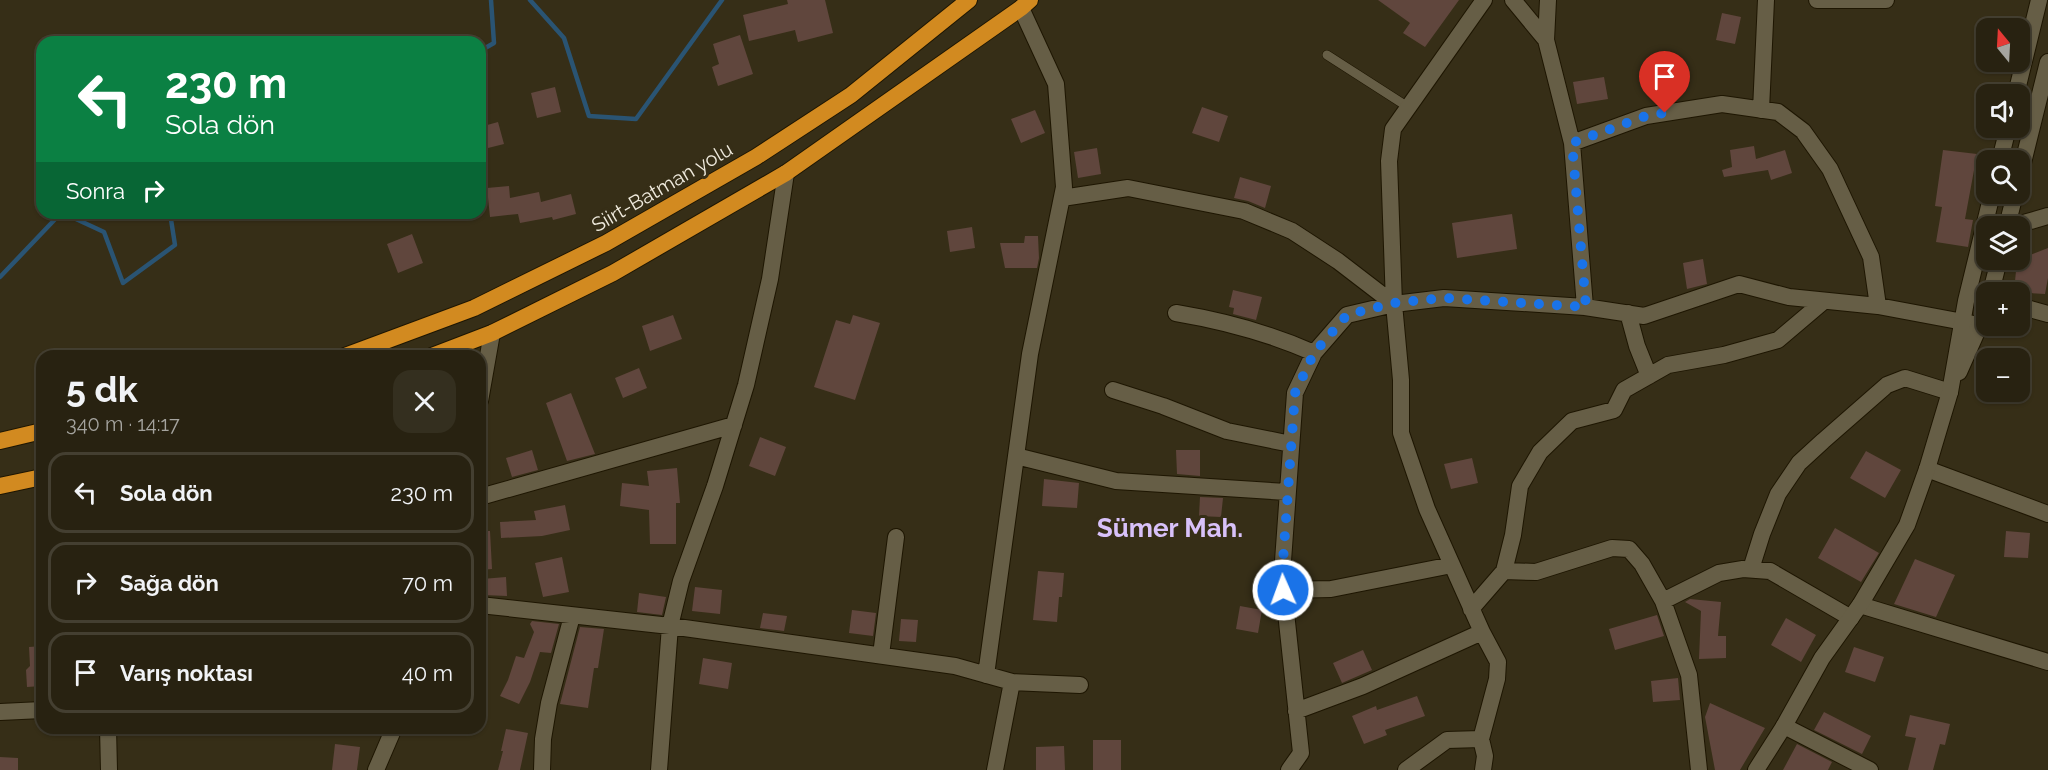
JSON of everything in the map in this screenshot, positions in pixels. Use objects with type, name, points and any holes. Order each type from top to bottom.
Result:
[{"type":"highway","name":"Siirt-Batman yolu","points":[[361,350],[474,308],[606,243],[756,157],[851,95],[969,0]]},
{"type":"highway","points":[[448,350],[492,333],[613,273],[786,173],[1026,4]]},
{"type":"highway","points":[[0,441],[36,432]]},
{"type":"highway","points":[[0,486],[36,478]]},
{"type":"street","points":[[1483,770],[1485,756],[1482,739],[1497,679],[1498,662],[1482,632],[1427,509],[1401,434],[1401,380],[1394,303],[1389,162],[1393,129],[1484,0]]},
{"type":"street","points":[[1513,0],[1546,40]]},
{"type":"street","points":[[1548,0],[1546,40],[1572,143],[1586,307]]},
{"type":"street","points":[[1761,110],[1766,0]]},
{"type":"street","points":[[1817,0],[1886,0]]},
{"type":"street","points":[[2018,84],[2039,0]]},
{"type":"street","points":[[986,675],[1030,354],[1064,187],[1056,84],[1026,4]]},
{"type":"street","points":[[2026,150],[2048,62]]},
{"type":"street","points":[[1572,143],[1646,116],[1722,105],[1778,112],[1803,131],[1830,169],[1870,257],[1878,306]]},
{"type":"street","points":[[658,770],[670,626],[681,581],[715,486],[746,385],[770,279],[786,173]]},
{"type":"street","points":[[1062,198],[1128,188],[1244,212],[1292,231],[1338,261],[1394,303]]},
{"type":"street","points":[[1755,770],[1784,726],[1822,658],[1855,612],[1907,525],[1927,469],[1950,392],[1962,321],[1990,204]]},
{"type":"street","points":[[2030,221],[2048,216]]},
{"type":"street","points":[[1289,770],[1301,753],[1282,575],[1295,393],[1314,353],[1347,315],[1394,303],[1444,298],[1586,307],[1644,316],[1739,284],[1789,297],[1878,306],[1962,321],[1976,319]]},
{"type":"street","points":[[1472,609],[1504,571],[1513,535],[1520,486],[1540,452],[1572,421],[1614,410],[1624,390],[1668,364],[1724,355],[1778,340],[1824,301]]},
{"type":"street","points":[[2030,309],[2048,314]]},
{"type":"street","points":[[1176,313],[1224,321],[1287,341],[1314,353]]},
{"type":"street","points":[[1628,313],[1637,346],[1649,376]]},
{"type":"street","points":[[486,367],[492,333]]},
{"type":"street","points":[[1950,392],[1976,335]]},
{"type":"street","points":[[1751,569],[1778,494],[1799,463],[1822,441],[1887,385],[1905,378],[1950,392]]},
{"type":"street","points":[[1113,390],[1163,406],[1227,431],[1291,444]]},
{"type":"street","points":[[486,495],[734,425]]},
{"type":"street","points":[[1016,456],[1116,481],[1287,492]]},
{"type":"street","points":[[1927,469],[2048,514]]},
{"type":"street","points":[[881,656],[897,537]]},
{"type":"street","points":[[1504,571],[1536,572],[1612,548],[1629,549],[1642,564],[1663,601],[1689,675],[1699,770]]},
{"type":"street","points":[[1283,590],[1331,589],[1452,565]]},
{"type":"street","points":[[1663,601],[1719,573],[1743,569],[1770,571],[1855,612],[2048,662]]},
{"type":"street","points":[[486,606],[670,626],[955,666],[1012,682],[1080,685]]},
{"type":"street","points":[[542,770],[543,739],[549,704],[572,616]]},
{"type":"street","points":[[1296,711],[1363,686],[1482,632]]},
{"type":"street","points":[[995,770],[1012,682]]},
{"type":"street","points":[[0,712],[36,710]]},
{"type":"street","points":[[1784,726],[1870,770]]},
{"type":"street","points":[[108,734],[109,770]]},
{"type":"street","points":[[376,770],[392,734]]},
{"type":"street","points":[[1406,770],[1447,740],[1482,739]]},
{"type":"lane","points":[[1327,55],[1408,107]]},
{"type":"building","points":[[787,0],[825,0],[833,33],[798,42],[795,30],[749,41],[743,15],[788,4]]},
{"type":"building","points":[[1378,0],[1459,0],[1425,47],[1403,33],[1410,23]]},
{"type":"building","points":[[1722,13],[1741,17],[1735,44],[1716,40]]},
{"type":"building","points":[[740,35],[753,74],[718,86],[712,67],[719,64],[713,44]]},
{"type":"building","points":[[1604,77],[1608,99],[1577,104],[1573,82]]},
{"type":"building","points":[[555,87],[561,112],[537,118],[531,93]]},
{"type":"building","points":[[1202,107],[1228,116],[1219,142],[1192,133]]},
{"type":"building","points":[[1035,110],[1045,133],[1021,143],[1011,119]]},
{"type":"building","points":[[498,122],[504,144],[486,148],[486,125]]},
{"type":"building","points":[[1754,146],[1756,159],[1785,150],[1792,173],[1771,180],[1768,170],[1724,177],[1722,170],[1732,167],[1730,150]]},
{"type":"building","points":[[1097,148],[1101,174],[1078,178],[1074,152]]},
{"type":"building","points":[[1943,150],[1976,154],[1965,219],[1973,220],[1968,247],[1936,242],[1942,207],[1935,206]]},
{"type":"building","points":[[1240,177],[1271,186],[1265,208],[1234,198]]},
{"type":"building","points":[[509,186],[510,198],[539,192],[541,202],[571,194],[576,214],[553,220],[552,217],[520,223],[518,214],[490,217],[487,188]]},
{"type":"building","points":[[1512,214],[1517,249],[1457,258],[1452,223]]},
{"type":"building","points":[[972,227],[975,248],[950,252],[947,231]]},
{"type":"building","points":[[412,234],[423,263],[398,273],[387,244]]},
{"type":"building","points":[[1025,236],[1038,236],[1037,268],[1005,268],[1000,243],[1024,243]]},
{"type":"building","points":[[2048,248],[2048,278],[2045,294],[2030,293],[2030,282],[2015,282],[2016,270],[2030,270],[2030,255]]},
{"type":"building","points":[[1703,259],[1707,284],[1687,289],[1683,263]]},
{"type":"building","points":[[1233,290],[1262,297],[1256,320],[1233,314],[1234,308],[1229,307]]},
{"type":"building","points":[[673,315],[682,339],[650,351],[642,326]]},
{"type":"building","points":[[853,315],[880,323],[855,400],[814,387],[836,320],[850,324]]},
{"type":"building","points":[[639,368],[647,388],[623,398],[615,378]]},
{"type":"building","points":[[571,393],[595,454],[567,461],[546,403]]},
{"type":"building","points":[[760,437],[786,447],[775,476],[749,466]]},
{"type":"building","points":[[532,450],[538,470],[512,477],[506,458]]},
{"type":"building","points":[[1176,450],[1200,450],[1200,476],[1177,474]]},
{"type":"building","points":[[1866,451],[1901,470],[1885,498],[1850,478]]},
{"type":"building","points":[[1472,458],[1478,483],[1451,489],[1444,464]]},
{"type":"building","points":[[677,468],[680,503],[676,503],[676,544],[650,544],[649,510],[620,506],[622,483],[649,486],[647,471]]},
{"type":"building","points":[[1044,479],[1079,483],[1077,508],[1042,506]]},
{"type":"building","points":[[1200,497],[1223,498],[1221,517],[1199,516]]},
{"type":"building","points":[[565,505],[570,530],[542,536],[501,538],[500,522],[536,520],[534,511]]},
{"type":"building","points":[[1835,528],[1879,553],[1861,582],[1818,558]]},
{"type":"building","points":[[486,531],[490,531],[492,569],[486,570]]},
{"type":"building","points":[[2006,531],[2030,533],[2028,558],[2004,557]]},
{"type":"building","points":[[562,557],[569,592],[543,597],[535,563]]},
{"type":"building","points":[[1915,559],[1955,575],[1936,617],[1894,604]]},
{"type":"building","points":[[1038,571],[1064,573],[1057,622],[1033,620]]},
{"type":"building","points":[[506,577],[507,596],[486,595],[486,579]]},
{"type":"building","points":[[695,587],[722,590],[720,614],[692,611]]},
{"type":"building","points":[[639,593],[666,597],[662,615],[637,612]]},
{"type":"building","points":[[1690,599],[1721,602],[1718,636],[1726,636],[1726,658],[1699,659],[1701,611],[1685,602]]},
{"type":"building","points":[[1240,606],[1262,610],[1258,633],[1236,629]]},
{"type":"building","points":[[852,610],[876,613],[873,636],[849,633]]},
{"type":"building","points":[[763,613],[787,616],[784,631],[760,628]]},
{"type":"building","points":[[1657,615],[1664,636],[1615,650],[1609,629]]},
{"type":"building","points":[[1786,618],[1816,635],[1801,662],[1771,645]]},
{"type":"building","points":[[901,619],[918,620],[916,642],[899,641]]},
{"type":"building","points":[[532,621],[559,624],[551,653],[540,652],[530,682],[519,704],[500,696],[516,656],[524,658],[534,632],[530,624]]},
{"type":"building","points":[[580,627],[604,629],[598,668],[594,668],[588,708],[560,704]]},
{"type":"building","points":[[36,646],[36,686],[27,687],[26,670],[30,666],[29,647]]},
{"type":"building","points":[[1854,647],[1884,657],[1875,682],[1845,672]]},
{"type":"building","points":[[1363,650],[1372,670],[1342,683],[1333,663]]},
{"type":"building","points":[[703,658],[732,663],[728,689],[699,684]]},
{"type":"building","points":[[1678,678],[1680,700],[1653,702],[1651,681]]},
{"type":"building","points":[[1417,696],[1425,716],[1385,730],[1387,735],[1364,744],[1352,716],[1376,706],[1377,710]]},
{"type":"building","points":[[1710,703],[1765,728],[1740,770],[1715,770],[1705,717]]},
{"type":"building","points":[[1824,712],[1871,736],[1862,754],[1814,730]]},
{"type":"building","points":[[1910,715],[1950,724],[1945,745],[1940,744],[1933,770],[1908,770],[1916,738],[1905,736]]},
{"type":"building","points":[[506,729],[528,733],[520,770],[498,770]]},
{"type":"building","points":[[1093,740],[1121,740],[1121,770],[1093,770]]},
{"type":"building","points":[[335,744],[360,747],[357,770],[332,770]]},
{"type":"building","points":[[1797,744],[1832,762],[1828,770],[1783,770]]},
{"type":"building","points":[[1064,746],[1065,770],[1036,770],[1036,747]]},
{"type":"building","points":[[0,757],[18,758],[18,770],[0,770]]},
{"type":"waterway","points":[[486,48],[494,43],[491,0]]},
{"type":"waterway","points":[[530,0],[564,38],[589,116],[636,119],[722,0]]},
{"type":"waterway","points":[[0,277],[55,219]]},
{"type":"waterway","points":[[76,219],[104,232],[123,283],[175,245],[171,219]]},
{"type":"district","name":"Sümer Mah.","points":[[1170,528]]},
{"type":"route","points":[[1283,590],[1282,575],[1295,393],[1314,353],[1347,315],[1394,303],[1444,298],[1586,307],[1572,143],[1646,116],[1665,113]]}]
